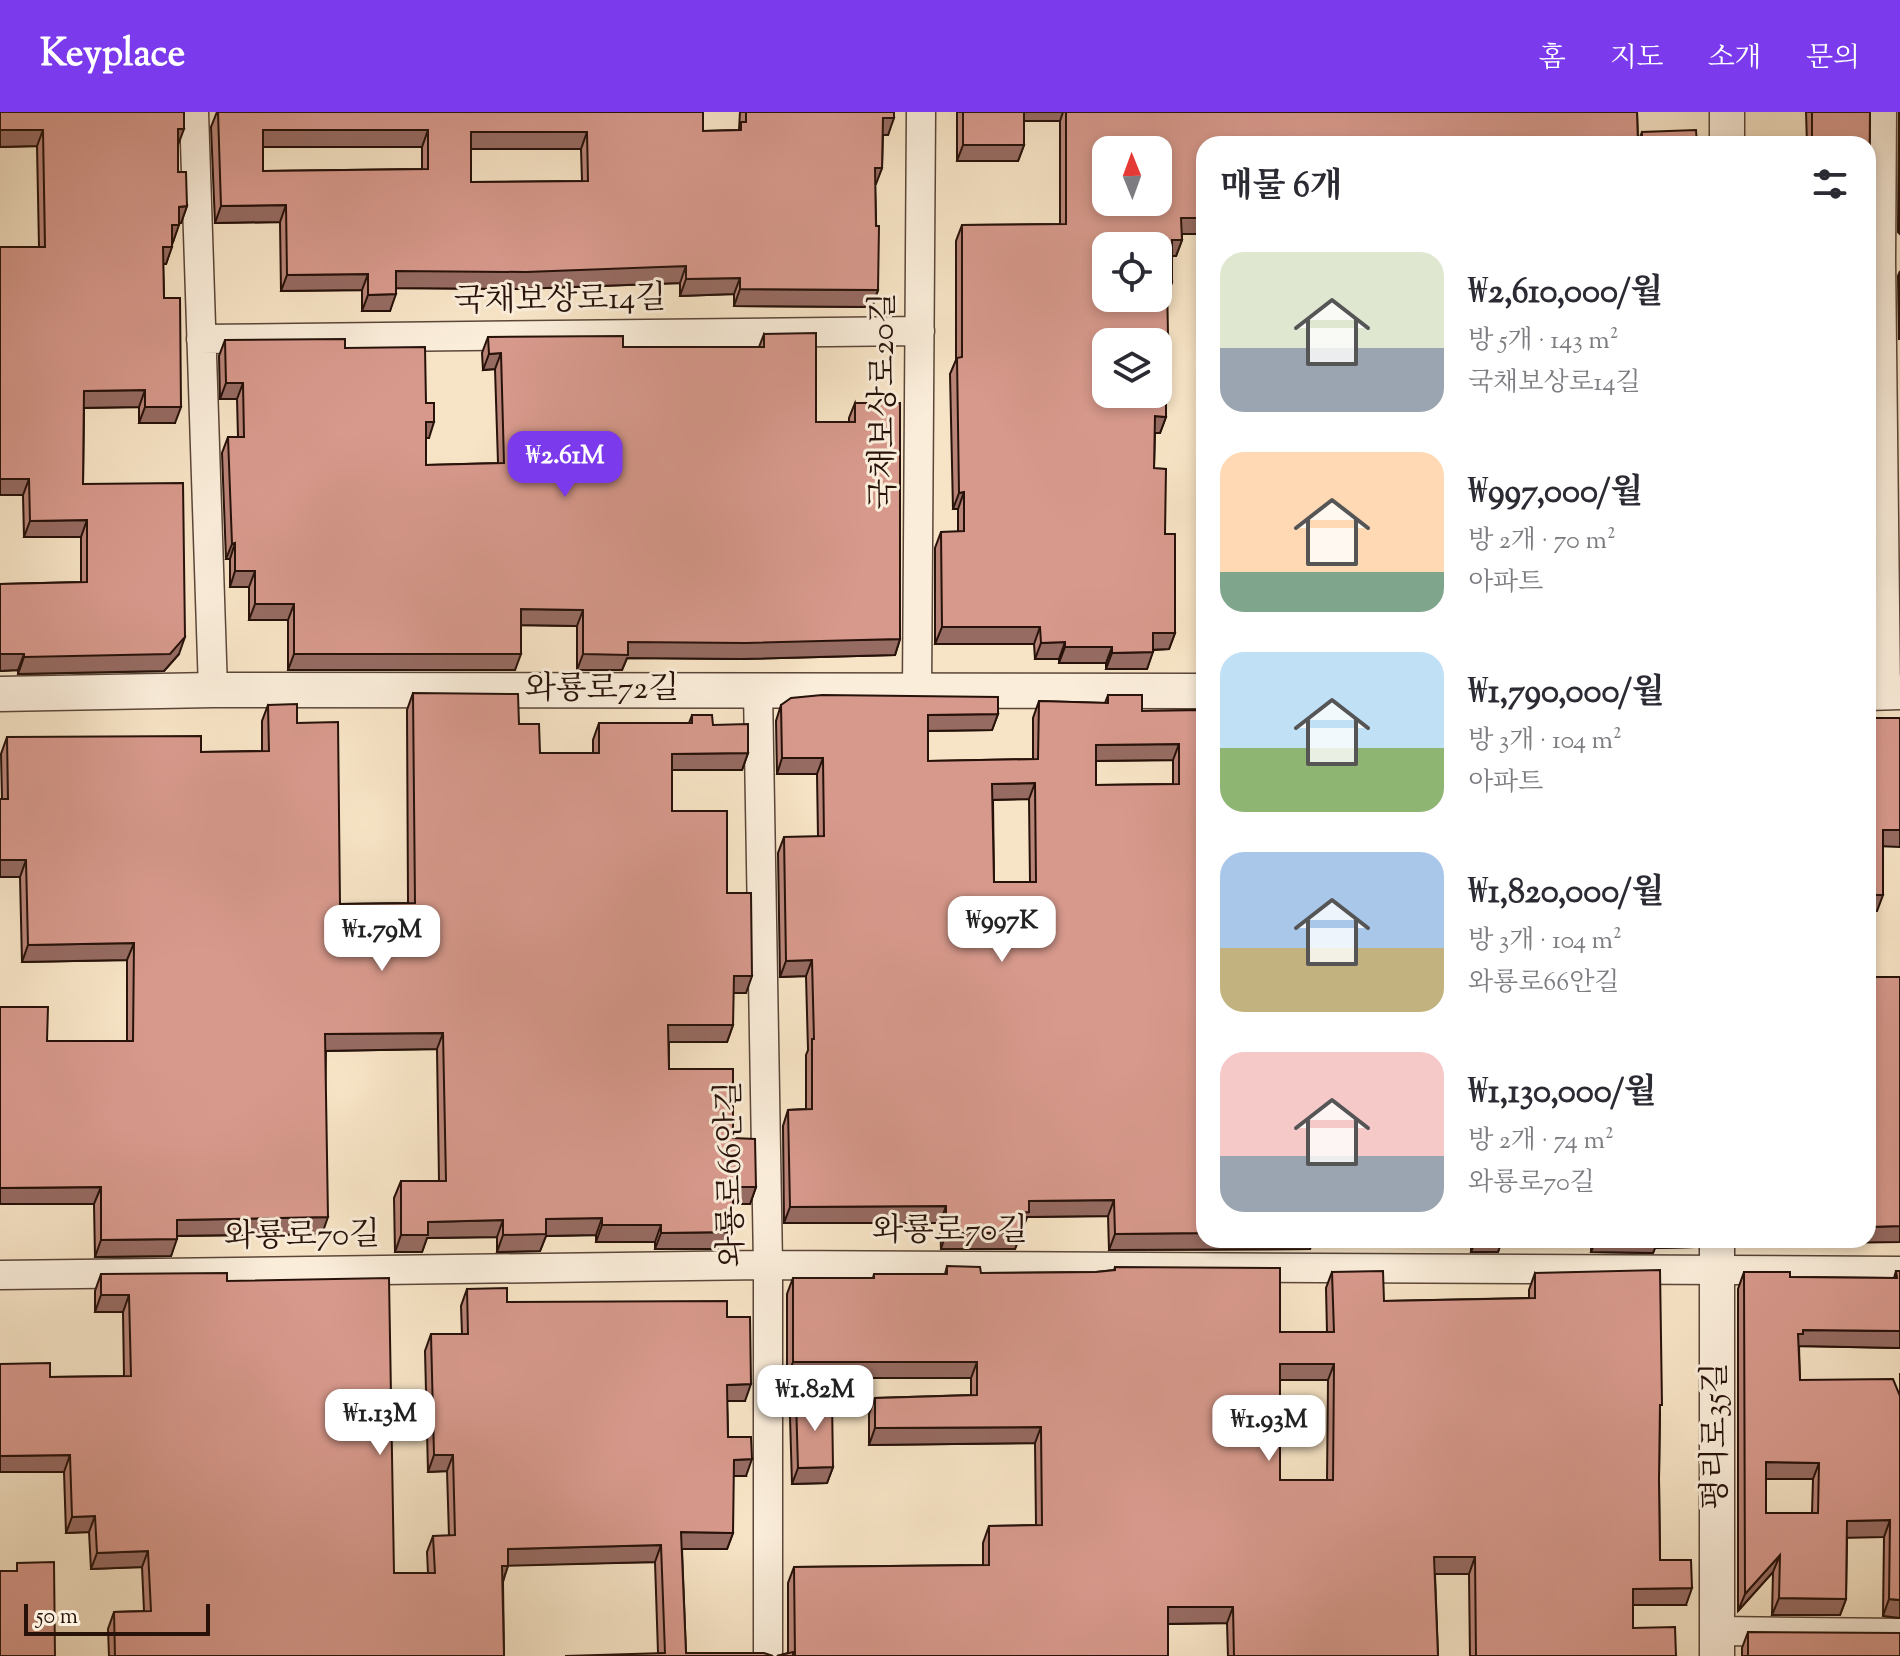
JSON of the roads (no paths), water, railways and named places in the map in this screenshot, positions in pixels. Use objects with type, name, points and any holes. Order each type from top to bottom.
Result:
[{"type":"street","points":[[194,112],[213,690]]},
{"type":"street","name":"국채보상로20길","points":[[917,691],[921,112]]},
{"type":"street","points":[[1727,112],[1727,136]]},
{"type":"street","points":[[1882,112],[1885,693]]},
{"type":"street","name":"국채보상로14길","points":[[201,339],[920,331]]},
{"type":"street","name":"와룡로72길","points":[[0,694],[213,690],[1196,691]]},
{"type":"street","name":"와룡로66안길","points":[[758,691],[768,1265],[768,1656]]},
{"type":"street","name":"와룡로70길","points":[[0,1275],[1717,1255],[1900,1271]]},
{"type":"street","name":"평리로35길","points":[[1717,1255],[1717,1644],[1900,1633]]}]
